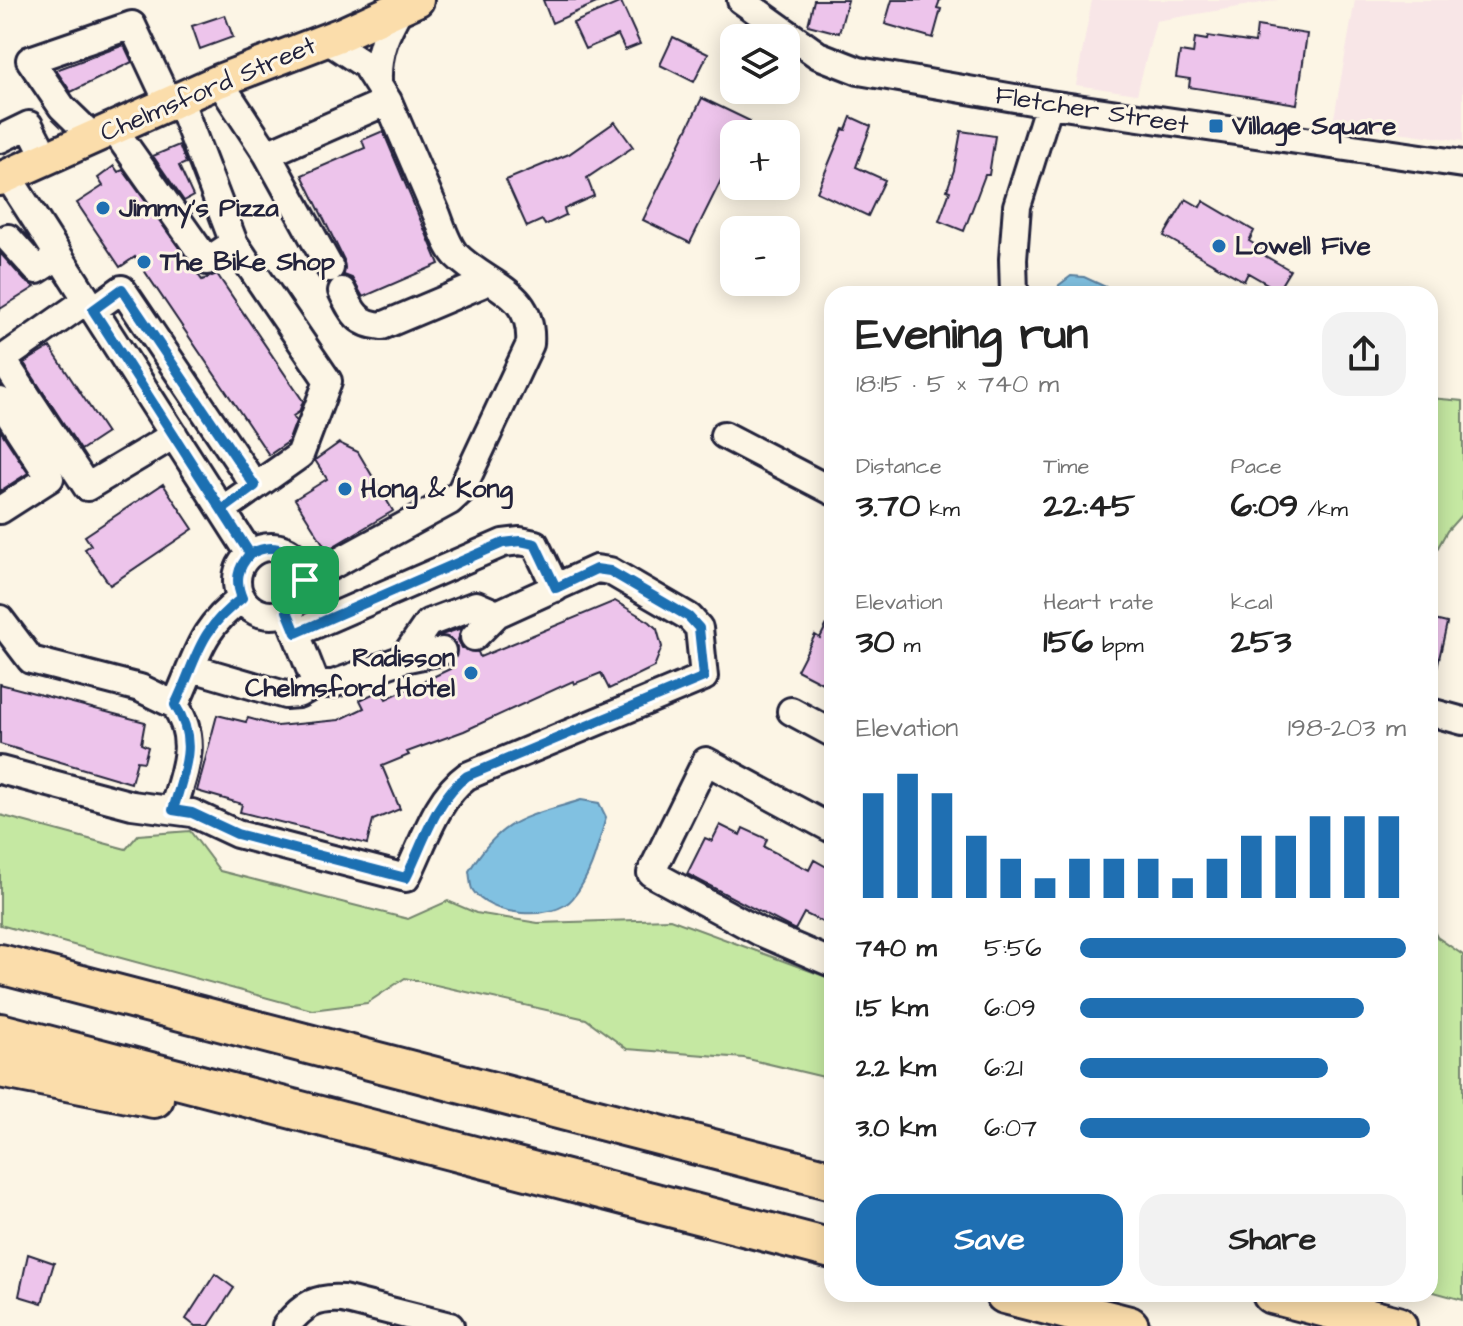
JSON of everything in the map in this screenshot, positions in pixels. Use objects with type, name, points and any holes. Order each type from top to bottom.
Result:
[{"type":"highway","points":[[0,964],[824,1178]]},
{"type":"highway","points":[[0,1033],[824,1247]]},
{"type":"highway","points":[[0,1068],[574,1183]]},
{"type":"highway","points":[[1036,1302],[1129,1326]]},
{"type":"highway","points":[[1303,1302],[1397,1326]]},
{"type":"main road","name":"Chelmsford Street","points":[[3,177],[219,81],[327,40],[408,4]]},
{"type":"street","name":"Fletcher Street","points":[[741,0],[818,55],[859,71],[1049,104],[1463,164]]},
{"type":"street","points":[[305,580],[450,501],[465,484],[530,344],[531,327],[525,309],[515,297],[453,252],[383,91],[377,59],[382,40],[408,4]]},
{"type":"street","points":[[222,510],[300,455],[328,381],[234,243],[174,101],[132,25],[30,60],[62,107],[103,133],[207,261],[234,243]]},
{"type":"street","points":[[327,40],[358,60],[383,91]]},
{"type":"street","points":[[219,81],[267,154],[356,318],[367,325],[382,326],[489,281]]},
{"type":"street","points":[[267,154],[383,91]]},
{"type":"street","points":[[1014,286],[1017,206],[1049,104]]},
{"type":"street","points":[[0,139],[29,125],[46,158]]},
{"type":"street","points":[[3,177],[59,256],[250,554]]},
{"type":"street","points":[[3,236],[37,270],[59,256]]},
{"type":"street","points":[[174,435],[87,487],[1,360],[122,289],[255,486]]},
{"type":"street","points":[[0,401],[50,478],[0,510]]},
{"type":"street","points":[[724,435],[824,487]]},
{"type":"street","points":[[316,684],[292,622],[305,580],[303,570],[290,553],[270,547],[250,554],[239,570],[238,589],[242,598],[257,612],[277,614],[292,622],[503,543],[520,541],[535,544],[556,588]]},
{"type":"street","points":[[0,770],[132,805],[192,813],[237,834],[406,878],[442,806],[454,786],[467,776],[704,677],[699,628],[689,617],[610,571],[596,569],[497,614],[474,637]]},
{"type":"street","points":[[175,705],[201,641],[218,617],[242,598]]},
{"type":"street","points":[[403,659],[428,623],[476,605],[497,614]]},
{"type":"street","points":[[0,619],[31,660],[140,688],[175,705],[183,717],[190,742],[173,810]]},
{"type":"street","points":[[192,668],[285,695],[298,694],[316,684],[333,684],[403,659],[442,651]]},
{"type":"street","points":[[791,711],[824,729]]},
{"type":"street","points":[[1438,714],[1463,721]]},
{"type":"street","points":[[824,825],[706,761],[651,873],[760,932],[824,960]]},
{"type":"street","points":[[286,1326],[309,1303],[328,1298],[450,1326]]},
{"type":"shaded area","points":[[1092,0],[1279,0],[1156,21],[1137,94],[1076,85]]},
{"type":"shaded area","name":"Village Square","points":[[1355,0],[1463,0],[1463,141],[1333,123]]},
{"type":"green space","points":[[1438,399],[1463,401],[1463,513],[1438,547]]},
{"type":"green space","points":[[0,815],[126,849],[138,835],[190,831],[220,871],[408,919],[448,901],[476,913],[538,923],[670,919],[824,976],[824,1077],[744,1058],[627,1049],[586,1019],[405,978],[367,1003],[312,1010],[0,925]]},
{"type":"green space","points":[[1438,938],[1463,955],[1463,1300],[1438,1293]]},
{"type":"water","points":[[1071,276],[1084,277],[1104,286],[1059,286]]},
{"type":"water","points":[[581,800],[599,803],[606,817],[590,869],[573,898],[551,911],[521,913],[492,906],[480,898],[472,889],[469,871],[493,840],[516,822]]},
{"type":"building","points":[[543,0],[603,0],[552,23]]},
{"type":"building","points":[[814,0],[848,0],[839,33],[808,25]]},
{"type":"building","points":[[892,0],[940,0],[937,8],[941,9],[933,38],[885,24]]},
{"type":"building","points":[[621,2],[640,44],[625,50],[618,35],[585,49],[573,23]]},
{"type":"building","points":[[225,15],[233,37],[200,49],[192,26]]},
{"type":"building","points":[[1257,26],[1307,34],[1297,104],[1189,87],[1190,79],[1176,77],[1180,52],[1193,54],[1195,38],[1207,40],[1208,36],[1255,43]]},
{"type":"building","points":[[673,37],[708,54],[694,82],[660,65]]},
{"type":"building","points":[[124,45],[132,62],[71,92],[56,70]]},
{"type":"building","points":[[702,98],[748,120],[720,120],[720,182],[690,243],[643,220]]},
{"type":"building","points":[[851,117],[871,126],[856,167],[885,180],[868,216],[817,192]]},
{"type":"building","points":[[615,122],[633,147],[587,178],[594,196],[564,209],[566,215],[545,225],[542,220],[527,227],[506,180],[569,154]]},
{"type":"building","points":[[383,131],[439,264],[363,297],[352,278],[344,275],[344,260],[302,175],[365,148],[362,140]]},
{"type":"building","points":[[961,131],[995,136],[989,175],[985,175],[964,231],[939,221],[950,191],[947,190]]},
{"type":"building","points":[[179,145],[186,163],[179,166],[193,196],[184,201],[153,156]]},
{"type":"building","points":[[114,166],[118,172],[123,170],[202,280],[217,274],[303,401],[299,412],[293,416],[296,421],[288,442],[269,455],[135,257],[120,267],[77,203],[103,186],[98,178]]},
{"type":"building","name":"Lowell Five","points":[[1186,199],[1200,207],[1203,201],[1254,231],[1249,241],[1262,249],[1260,253],[1290,270],[1280,286],[1271,286],[1248,273],[1244,281],[1164,236]]},
{"type":"building","points":[[0,253],[25,281],[35,287],[0,309]]},
{"type":"building","points":[[50,347],[107,433],[81,450],[24,363]]},
{"type":"building","points":[[0,430],[28,473],[0,491]]},
{"type":"building","name":"Hong & Kong","points":[[339,443],[358,452],[393,511],[327,550],[295,499],[327,479],[315,460]]},
{"type":"building","points":[[163,484],[193,529],[110,585],[85,549],[91,545],[85,536]]},
{"type":"building","points":[[615,601],[657,629],[662,647],[654,667],[609,689],[601,673],[574,684],[573,681],[464,731],[407,752],[409,755],[382,766],[400,809],[373,820],[367,844],[240,812],[242,804],[197,791],[217,715],[246,722],[248,718],[277,726],[339,720],[364,708],[360,700],[381,690],[386,699],[452,668],[457,647],[453,640],[441,635],[462,628],[458,640],[462,648],[478,652],[480,657]]},
{"type":"building","points":[[1438,621],[1447,623],[1438,664]]},
{"type":"building","points":[[824,630],[824,684],[797,670],[815,635],[820,638]]},
{"type":"building","points":[[0,684],[145,722],[141,744],[148,747],[144,762],[137,761],[131,783],[0,744]]},
{"type":"building","points":[[720,825],[740,835],[743,828],[767,839],[764,847],[809,870],[814,860],[824,866],[824,923],[804,913],[795,930],[687,874],[705,838],[712,841]]},
{"type":"building","points":[[28,1254],[54,1263],[42,1303],[19,1296]]},
{"type":"building","points":[[215,1274],[234,1288],[209,1326],[195,1326],[186,1319]]},
{"type":"place","name":"Village Square","points":[[1216,126]]},
{"type":"place","name":"Jimmy's Pizza","points":[[103,208]]},
{"type":"place","name":"Lowell Five","points":[[1219,246]]},
{"type":"place","name":"The Bike Shop","points":[[144,262]]},
{"type":"place","name":"Hong & Kong","points":[[345,489]]},
{"type":"place","name":"Radisson Chelmsford Hotel","points":[[471,673]]},
{"type":"route","points":[[305,580],[300,598],[287,611],[296,633],[503,543],[520,541],[535,544],[556,588],[596,569],[610,571],[689,617],[699,628],[704,677],[467,776],[454,786],[442,806],[406,878],[237,834],[192,813],[173,810],[190,742],[183,717],[175,705],[201,641],[218,617],[242,598],[237,580],[239,570],[250,554],[93,310],[122,289],[255,486],[222,510],[250,554],[270,547],[290,553],[303,570],[305,580]]}]
